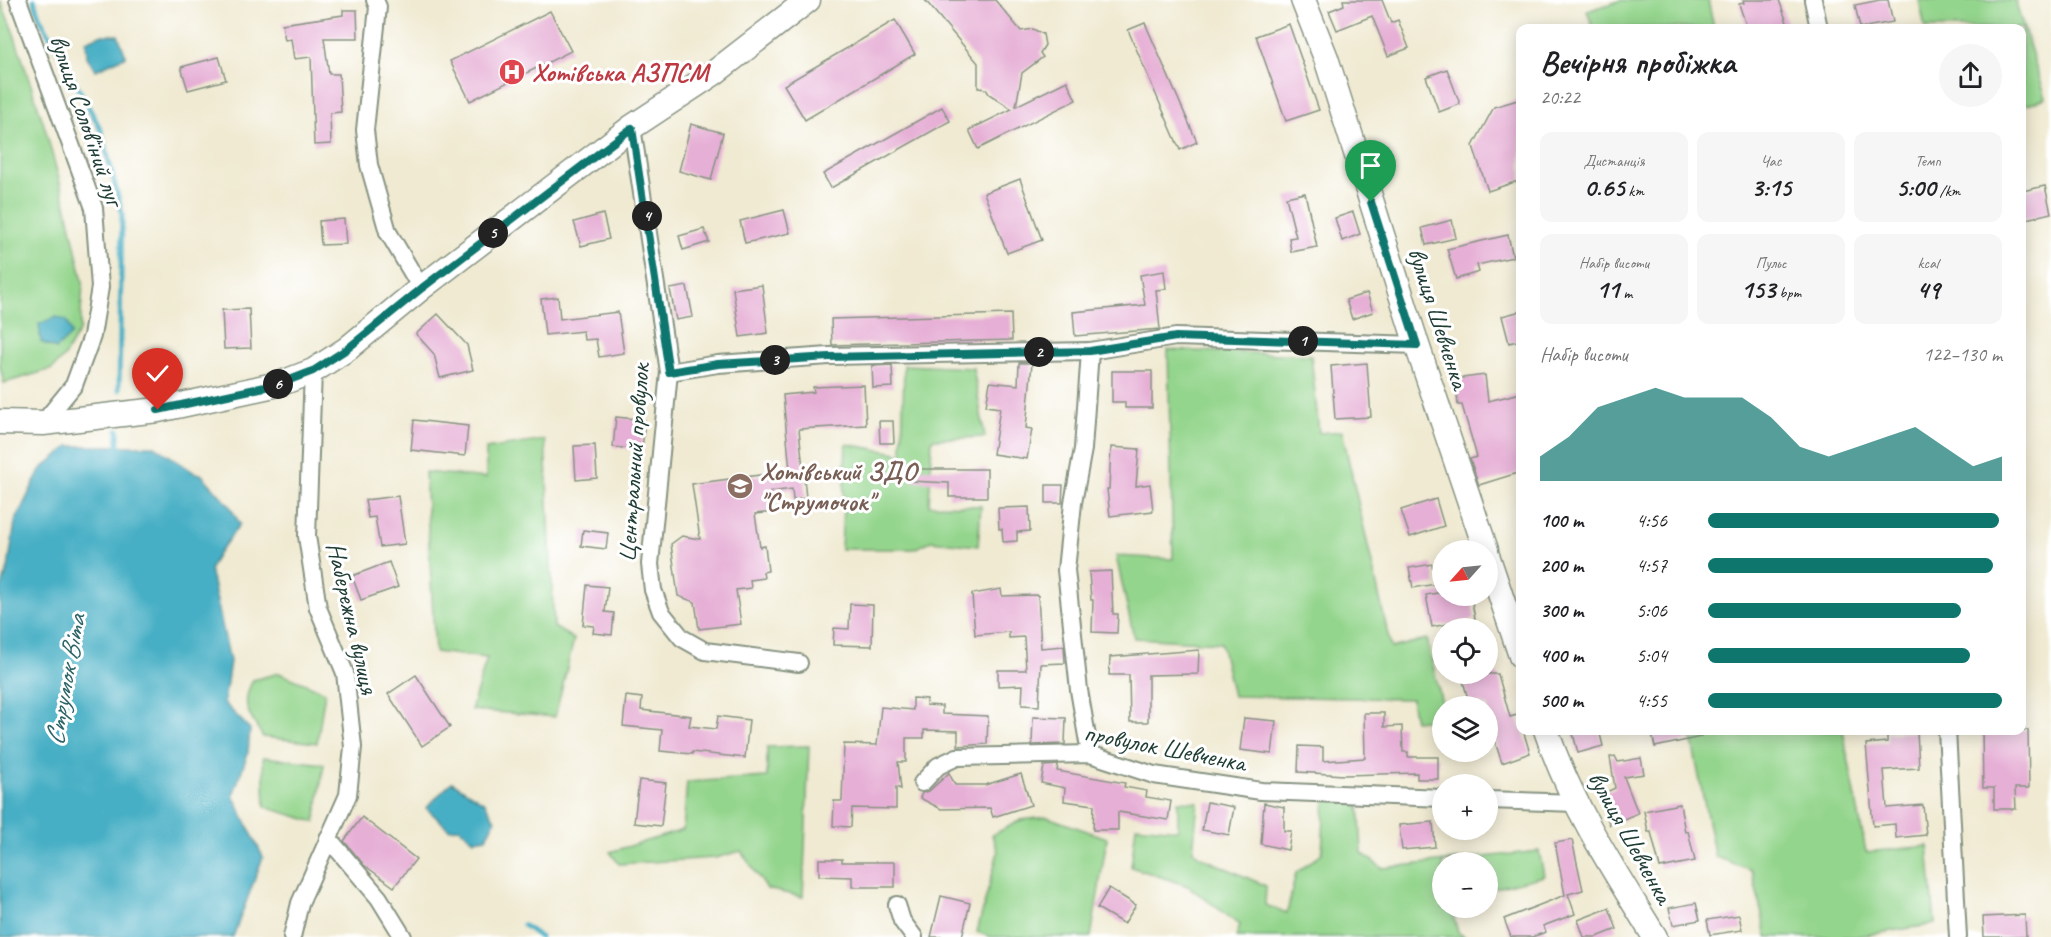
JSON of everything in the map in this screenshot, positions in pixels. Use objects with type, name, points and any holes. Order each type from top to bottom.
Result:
[{"type":"street","name":"вулиця Солов'їний луг","points":[[18,0],[94,208],[100,286],[92,336],[74,385],[43,423]]},
{"type":"street","points":[[375,0],[378,7],[365,130],[369,165],[388,232],[422,288]]},
{"type":"street","points":[[0,423],[43,423],[158,410],[279,384],[313,371],[347,349],[422,288],[632,128],[714,73],[808,0]]},
{"type":"street","name":"вулиця Шевченка","points":[[1303,0],[1326,58],[1482,540]]},
{"type":"street","points":[[1813,0],[1818,24]]},
{"type":"street","name":"Центральний провулок","points":[[632,128],[669,372],[650,564],[653,590],[662,612],[682,638],[705,651],[799,663]]},
{"type":"street","points":[[669,372],[718,364],[829,357],[1090,351],[1176,337],[1417,345]]},
{"type":"street","points":[[1089,754],[1079,690],[1066,570],[1073,503],[1083,449],[1090,351]]},
{"type":"street","name":"Набережна вулиця","points":[[292,937],[300,903],[348,795],[353,747],[345,673],[318,608],[307,536],[313,371]]},
{"type":"street","points":[[1498,588],[1516,641]]},
{"type":"street","name":"вулиця Шевченка","points":[[1548,735],[1594,840],[1655,937]]},
{"type":"street","points":[[1947,735],[1958,937]]},
{"type":"street","name":"провулок Шевченка","points":[[922,783],[938,766],[957,757],[1089,754],[1154,775],[1262,791],[1432,798]]},
{"type":"street","points":[[1498,800],[1576,803]]},
{"type":"street","points":[[328,838],[379,898],[403,937]]},
{"type":"street","points":[[897,904],[902,921],[914,937]]},
{"type":"green space","points":[[0,0],[13,31],[45,128],[66,205],[83,282],[80,329],[64,357],[52,369],[4,383],[0,367]]},
{"type":"green space","points":[[1622,0],[1708,0],[1713,24],[1592,24],[1587,11]]},
{"type":"green space","points":[[1919,0],[2015,0],[2023,24],[1924,24]]},
{"type":"green space","points":[[2026,35],[2046,98],[2026,105]]},
{"type":"green space","points":[[1168,350],[1311,355],[1319,433],[1342,431],[1391,648],[1427,639],[1432,661],[1432,684],[1437,684],[1440,696],[1432,696],[1432,719],[1415,721],[1411,699],[1233,696],[1221,643],[1134,638],[1116,556],[1173,559]]},
{"type":"green space","points":[[904,365],[973,368],[985,437],[932,439],[929,505],[981,506],[978,546],[931,541],[914,549],[841,549],[846,444],[902,454]]},
{"type":"green space","points":[[545,440],[554,627],[574,639],[555,717],[471,710],[487,658],[435,652],[425,472],[486,478],[486,449]]},
{"type":"green space","points":[[279,673],[325,692],[317,743],[263,737],[250,716],[247,697],[253,680]]},
{"type":"green space","points":[[1691,735],[1844,735],[1866,852],[1928,846],[1935,924],[1854,937],[1767,937],[1752,870],[1715,857]]},
{"type":"green space","points":[[809,746],[803,897],[767,889],[741,851],[715,858],[619,864],[610,852],[683,830],[687,782],[767,777],[767,747]]},
{"type":"green space","points":[[263,757],[324,764],[315,822],[265,807]]},
{"type":"green space","points":[[1325,799],[1359,802],[1362,853],[1382,868],[1432,863],[1432,918],[1454,918],[1458,932],[1465,937],[1236,937],[1240,925],[1188,886],[1131,867],[1136,826],[1178,830],[1178,801],[1198,802],[1193,851],[1201,857],[1266,886],[1265,905],[1287,913],[1296,873],[1322,853]]},
{"type":"green space","points":[[1047,817],[1107,838],[1091,937],[991,937],[977,932],[998,852],[992,835],[1021,820]]},
{"type":"green space","points":[[1539,851],[1544,876],[1498,888],[1498,855]]},
{"type":"water","points":[[100,35],[118,35],[126,56],[96,70],[87,57],[86,41]]},
{"type":"water","points":[[56,317],[66,320],[72,334],[56,349],[41,342],[39,324]]},
{"type":"water","points":[[69,446],[155,446],[195,473],[201,474],[229,505],[240,524],[210,569],[230,661],[224,703],[250,729],[248,753],[233,795],[263,857],[233,937],[0,937],[0,592],[8,568],[15,522],[40,470]]},
{"type":"water","points":[[452,782],[485,803],[495,820],[486,838],[474,840],[459,828],[449,829],[426,808]]},
{"type":"building","points":[[925,0],[995,0],[1021,31],[1033,29],[1043,34],[1045,45],[1040,53],[1043,57],[1022,73],[1016,106],[1067,81],[1076,100],[978,149],[969,130],[1012,109],[989,94],[986,89],[978,88],[978,63]]},
{"type":"building","points":[[1343,0],[1382,0],[1391,23],[1398,20],[1409,48],[1388,56],[1372,16],[1337,30],[1329,11],[1344,5]]},
{"type":"building","points":[[1743,0],[1779,0],[1788,24],[1746,24],[1739,4],[1744,3]]},
{"type":"building","points":[[1888,0],[1893,22],[1859,24],[1855,5]]},
{"type":"building","points":[[343,10],[357,10],[358,38],[324,38],[329,74],[339,74],[341,112],[330,113],[331,144],[314,145],[311,57],[294,59],[291,39],[285,40],[282,24],[343,15]]},
{"type":"building","points":[[550,11],[571,51],[470,101],[450,61]]},
{"type":"building","points":[[895,20],[915,54],[805,120],[784,85]]},
{"type":"building","points":[[1145,23],[1197,142],[1180,150],[1128,30]]},
{"type":"building","points":[[1289,24],[1319,110],[1286,121],[1256,36]]},
{"type":"building","points":[[219,57],[226,80],[188,90],[181,67]]},
{"type":"building","points":[[1447,69],[1460,104],[1439,112],[1426,77]]},
{"type":"building","points":[[1516,100],[1516,182],[1488,191],[1473,146],[1494,107]]},
{"type":"building","points":[[942,107],[950,121],[831,188],[823,174]]},
{"type":"building","points":[[691,124],[723,133],[711,180],[679,171]]},
{"type":"building","points":[[1020,179],[1042,240],[1007,253],[984,193]]},
{"type":"building","points":[[2045,186],[2051,213],[2026,219],[2026,190]]},
{"type":"building","points":[[1305,193],[1317,247],[1291,252],[1289,238],[1296,237],[1286,197]]},
{"type":"building","points":[[784,210],[790,233],[745,243],[740,221]]},
{"type":"building","points":[[1353,212],[1360,234],[1342,241],[1335,218]]},
{"type":"building","points":[[603,214],[609,239],[581,246],[574,222]]},
{"type":"building","points":[[344,219],[346,244],[321,245],[319,221]]},
{"type":"building","points":[[1452,220],[1456,238],[1426,245],[1422,228]]},
{"type":"building","points":[[704,229],[709,242],[683,250],[679,236]]},
{"type":"building","points":[[1508,235],[1513,257],[1477,265],[1479,272],[1456,279],[1447,249]]},
{"type":"building","points":[[1164,271],[1166,289],[1156,290],[1160,329],[1075,336],[1073,312],[1145,305],[1140,275]]},
{"type":"building","points":[[762,285],[768,333],[740,337],[733,289]]},
{"type":"building","points":[[687,286],[693,317],[676,320],[670,289]]},
{"type":"building","points":[[1367,293],[1373,312],[1352,319],[1346,300]]},
{"type":"building","points":[[558,297],[560,319],[618,312],[624,353],[599,357],[596,339],[584,340],[583,331],[545,335],[541,299]]},
{"type":"building","points":[[249,309],[251,348],[224,349],[222,310]]},
{"type":"building","points":[[1516,312],[1516,341],[1509,343],[1502,316]]},
{"type":"building","points":[[438,314],[467,345],[473,370],[440,378],[434,354],[416,334]]},
{"type":"building","points":[[1011,314],[1012,340],[832,345],[831,319]]},
{"type":"building","points":[[1019,363],[1032,363],[1026,428],[1032,429],[1027,459],[993,454],[1000,408],[986,406],[990,382],[1018,385]]},
{"type":"building","points":[[1367,363],[1371,417],[1335,419],[1331,366]]},
{"type":"building","points":[[892,365],[893,387],[873,388],[872,366]]},
{"type":"building","points":[[1112,371],[1152,371],[1152,408],[1125,408],[1125,402],[1112,402]]},
{"type":"building","points":[[1485,375],[1488,401],[1516,394],[1516,474],[1479,485],[1470,459],[1477,457],[1462,405],[1458,405],[1455,379]]},
{"type":"building","points":[[864,385],[866,425],[799,429],[806,498],[793,500],[792,489],[770,492],[773,512],[755,514],[760,547],[765,546],[768,571],[763,572],[764,578],[750,580],[751,588],[736,590],[741,624],[699,629],[695,602],[678,596],[671,544],[682,536],[700,539],[692,484],[790,471],[783,395],[814,392],[813,387]]},
{"type":"building","points":[[616,417],[645,420],[642,450],[613,447]]},
{"type":"building","points":[[414,420],[468,426],[465,456],[411,450]]},
{"type":"building","points":[[879,421],[893,421],[894,443],[880,443]]},
{"type":"building","points":[[595,445],[597,478],[576,480],[574,446]]},
{"type":"building","points":[[1111,447],[1139,449],[1136,486],[1150,484],[1153,511],[1110,516],[1107,489],[1109,489]]},
{"type":"building","points":[[912,469],[987,469],[987,497],[949,497],[949,483],[911,481]]},
{"type":"building","points":[[1046,485],[1063,485],[1062,503],[1046,503]]},
{"type":"building","points":[[398,496],[405,544],[380,547],[375,517],[368,518],[365,500]]},
{"type":"building","points":[[1436,499],[1444,526],[1410,537],[1401,510]]},
{"type":"building","points":[[1029,507],[1030,531],[1017,532],[1017,541],[1003,542],[1002,529],[999,529],[998,508]]},
{"type":"building","points":[[583,530],[608,533],[606,549],[581,546]]},
{"type":"building","points":[[389,562],[398,587],[361,600],[352,576]]},
{"type":"building","points":[[1432,564],[1432,585],[1413,588],[1409,568]]},
{"type":"building","points":[[1111,571],[1113,614],[1118,614],[1117,633],[1092,632],[1093,600],[1091,600],[1089,572]]},
{"type":"building","points":[[587,585],[608,587],[605,612],[614,613],[612,635],[593,633],[594,626],[583,625]]},
{"type":"building","points":[[1001,589],[1002,596],[1038,595],[1041,648],[1064,646],[1065,663],[1041,664],[1039,706],[1022,705],[1023,685],[998,686],[998,670],[1026,670],[1024,637],[1009,638],[1009,632],[975,635],[972,594]]},
{"type":"building","points":[[1432,594],[1432,606],[1473,606],[1475,618],[1432,618],[1432,627],[1426,595]]},
{"type":"building","points":[[850,604],[873,605],[872,646],[833,645],[834,628],[849,629]]},
{"type":"building","points":[[1199,650],[1198,674],[1148,675],[1148,722],[1130,722],[1129,675],[1109,675],[1110,657]]},
{"type":"building","points":[[1498,674],[1510,717],[1516,715],[1516,735],[1525,735],[1530,753],[1502,763],[1498,751],[1498,696],[1467,696],[1464,684],[1498,684]]},
{"type":"building","points":[[416,675],[450,727],[422,746],[388,694]]},
{"type":"building","points":[[626,696],[642,698],[641,710],[691,716],[689,726],[716,729],[718,716],[749,720],[745,758],[660,751],[662,730],[623,726]]},
{"type":"building","points":[[913,698],[927,699],[926,705],[942,706],[942,714],[988,716],[987,744],[958,746],[958,731],[924,730],[924,738],[906,738],[906,762],[898,762],[901,789],[896,787],[896,809],[852,808],[851,827],[833,826],[834,801],[842,801],[844,744],[877,745],[881,707],[913,710]]},
{"type":"building","points":[[1364,713],[1384,713],[1384,727],[1402,726],[1403,752],[1408,752],[1408,757],[1432,757],[1432,762],[1438,762],[1438,774],[1432,774],[1432,779],[1417,779],[1417,773],[1344,775],[1298,772],[1299,746],[1323,747],[1323,761],[1365,758]]},
{"type":"building","points":[[1033,717],[1066,718],[1065,744],[1032,745]]},
{"type":"building","points":[[1244,718],[1276,721],[1272,754],[1240,750]]},
{"type":"building","points":[[2026,730],[2028,730],[2029,788],[2015,788],[2016,809],[1994,809],[1994,788],[1983,788],[1982,735],[2026,735]]},
{"type":"building","points":[[1573,735],[1600,735],[1603,746],[1578,753]]},
{"type":"building","points":[[1652,735],[1701,735],[1701,737],[1655,747]]},
{"type":"building","points":[[1887,735],[1917,735],[1919,768],[1884,770],[1887,808],[1923,805],[1926,835],[1896,838],[1895,824],[1873,826],[1866,744],[1887,742]]},
{"type":"building","points":[[1615,756],[1618,762],[1641,758],[1644,774],[1624,777],[1638,813],[1610,825],[1598,796],[1615,788],[1610,757]]},
{"type":"building","points":[[1058,765],[1057,771],[1125,783],[1124,787],[1147,791],[1146,797],[1171,801],[1168,820],[1118,812],[1118,830],[1093,830],[1094,805],[1064,801],[1065,788],[1041,783],[1044,766]]},
{"type":"building","points":[[949,773],[955,785],[985,785],[1021,774],[1031,805],[993,817],[990,808],[941,809],[920,798],[922,793],[929,791]]},
{"type":"building","points":[[639,780],[666,783],[661,826],[634,823]]},
{"type":"building","points":[[1207,802],[1234,807],[1229,835],[1202,830]]},
{"type":"building","points":[[1264,803],[1284,807],[1284,831],[1291,831],[1288,850],[1261,844]]},
{"type":"building","points":[[1680,804],[1685,832],[1688,831],[1695,861],[1660,868],[1651,832],[1648,832],[1644,811]]},
{"type":"building","points":[[362,817],[416,859],[394,887],[364,865],[344,841]]},
{"type":"building","points":[[1432,822],[1432,840],[1434,840],[1435,847],[1402,850],[1399,825]]},
{"type":"building","points":[[1572,840],[1583,890],[1568,894],[1575,914],[1543,926],[1546,932],[1532,937],[1511,937],[1504,919],[1565,895],[1555,843]]},
{"type":"building","points":[[819,859],[842,859],[842,862],[895,862],[895,887],[852,887],[852,877],[819,876]]},
{"type":"building","points":[[1109,888],[1136,905],[1124,924],[1097,908]]},
{"type":"building","points":[[941,896],[970,903],[962,937],[931,937]]},
{"type":"building","points":[[1696,903],[1700,920],[1673,925],[1669,908]]},
{"type":"building","points":[[1609,908],[1617,929],[1597,937],[1584,937],[1578,920]]},
{"type":"building","points":[[1739,915],[1742,930],[1710,935],[1707,920]]},
{"type":"building","points":[[2025,915],[2026,937],[1984,937],[1983,917]]},
{"type":"waterway","name":"Струмок Віта","points":[[34,0],[39,16],[101,130],[122,213],[119,390]]},
{"type":"waterway","name":"Струмок Віта","points":[[118,430],[118,453]]},
{"type":"waterway","points":[[523,925],[540,937]]},
{"type":"place","name":"Хотівська АЗПСМ","points":[[512,72]]},
{"type":"place","name":"Хотівський ЗДО \"Струмочок\"","points":[[740,486]]},
{"type":"route","points":[[158,410],[248,392],[279,384],[313,371],[347,349],[422,288],[632,128],[637,147],[669,372],[718,364],[829,357],[1090,351],[1176,337],[1417,345],[1371,202]]}]
